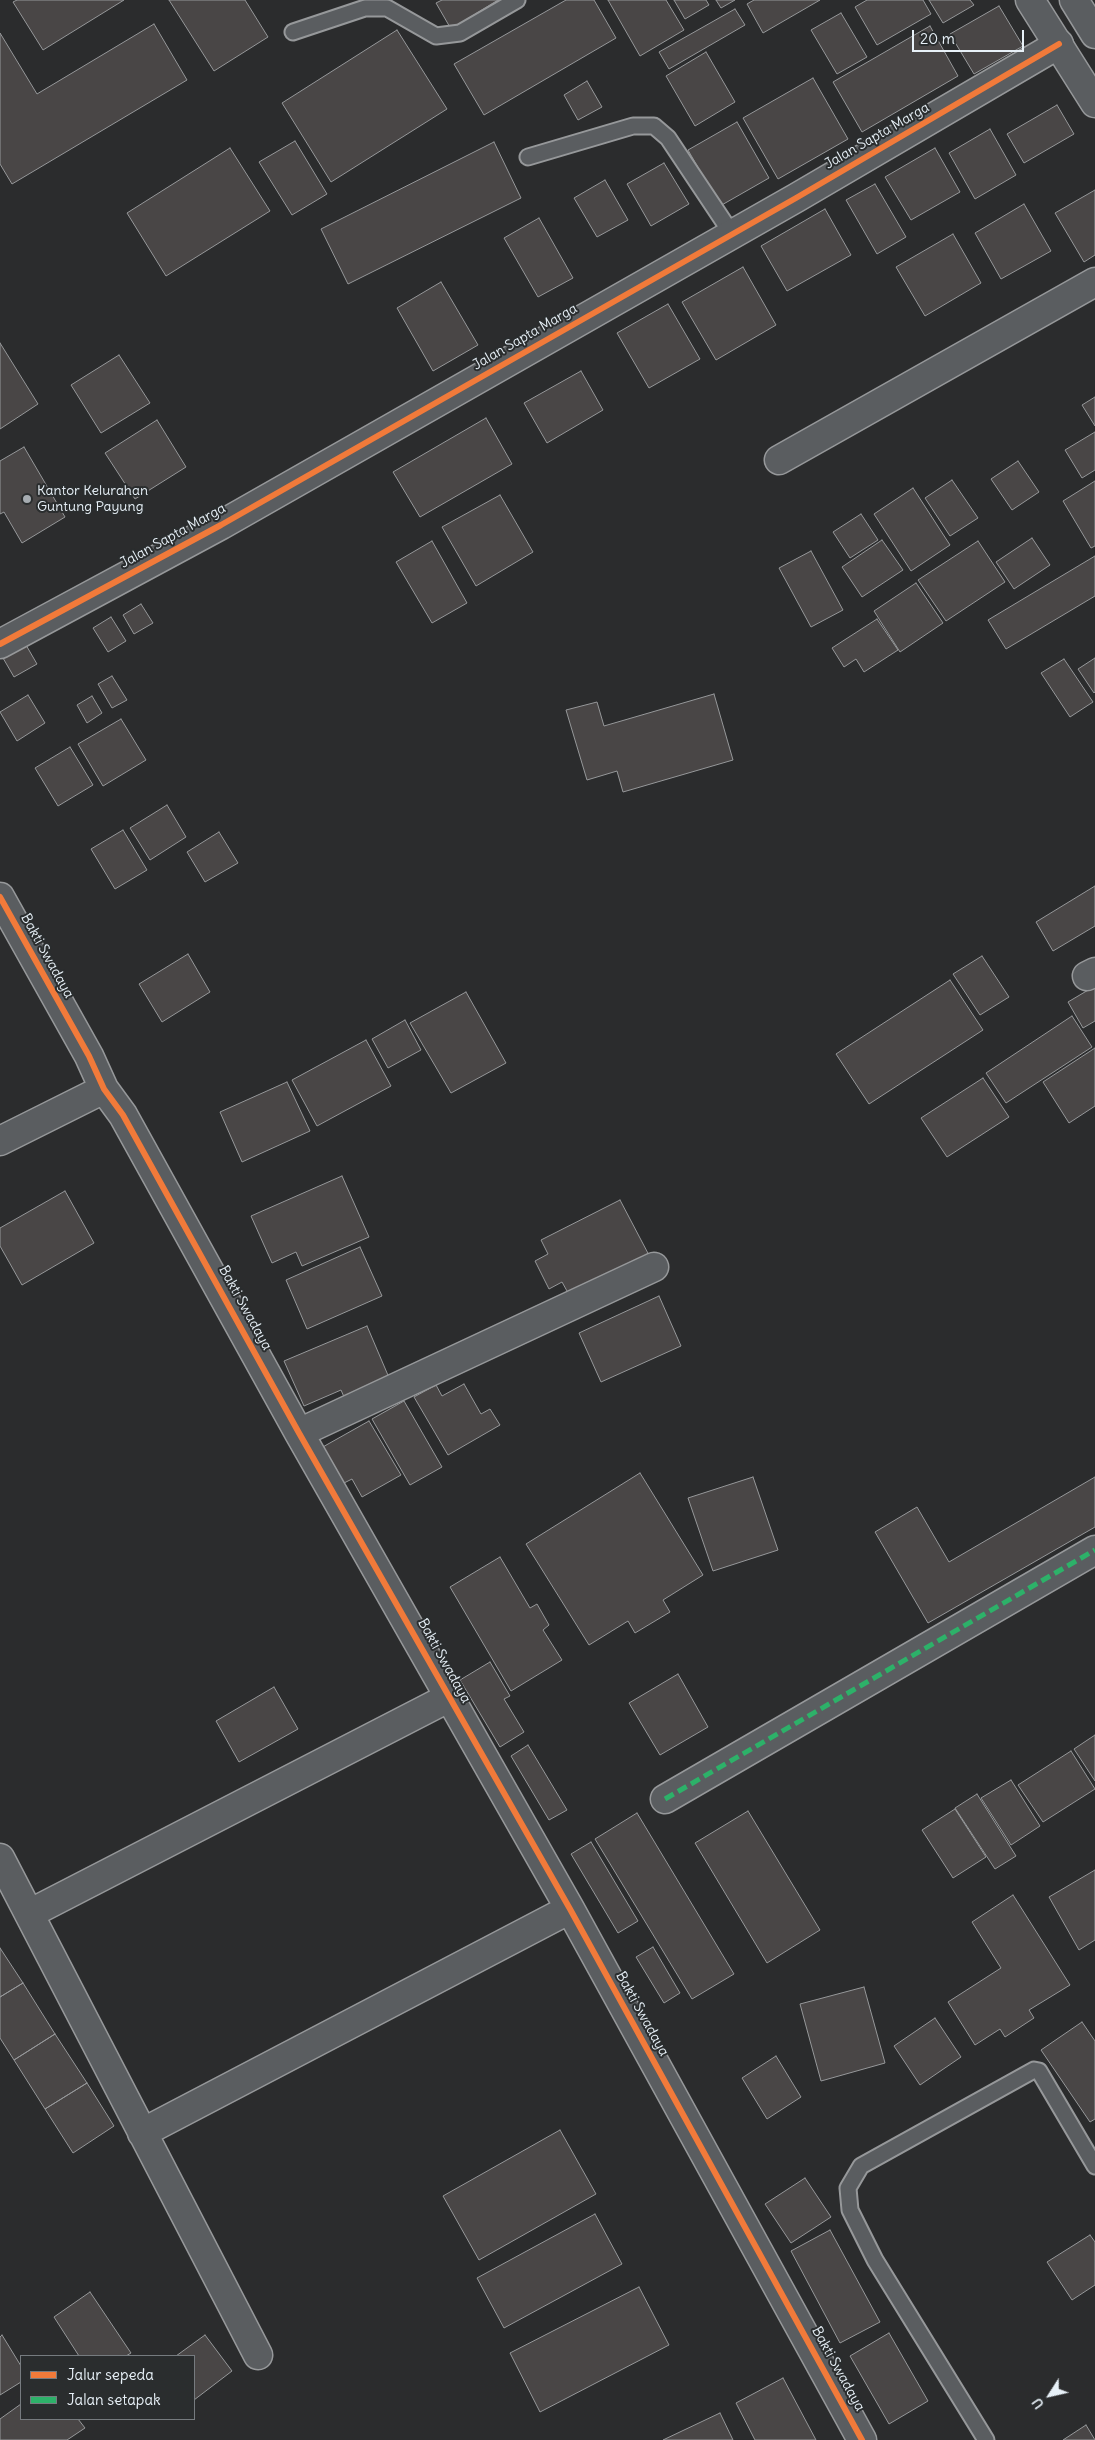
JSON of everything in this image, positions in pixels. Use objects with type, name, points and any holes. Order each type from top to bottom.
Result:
[{"type":"main road","points":[[1030,0],[1095,103]]},
{"type":"main road","points":[[1074,0],[1095,34]]},
{"type":"main road","name":"Jalan Sapta Marga","points":[[0,644],[221,525],[732,234],[1059,44]]},
{"type":"main road","points":[[779,460],[1095,282]]},
{"type":"main road","name":"Bakti Swadaya","points":[[0,897],[89,1056],[104,1089],[123,1116],[299,1433],[570,1910],[862,2440]]},
{"type":"main road","points":[[0,1141],[104,1089]]},
{"type":"main road","points":[[299,1433],[654,1267]]},
{"type":"main road","points":[[665,1799],[1095,1550]]},
{"type":"main road","points":[[29,1914],[450,1698]]},
{"type":"main road","points":[[0,1858],[258,2355]]},
{"type":"main road","points":[[142,2133],[570,1910]]},
{"type":"lane","points":[[293,32],[365,8],[387,8],[436,36],[460,33],[517,0]]},
{"type":"lane","points":[[528,157],[633,126],[654,126],[668,138],[732,234]]},
{"type":"lane","points":[[986,2440],[875,2260],[850,2210],[848,2188],[861,2166],[1034,2070],[1039,2071],[1089,2143],[1095,2166]]},
{"type":"building","points":[[17,0],[124,0],[43,50],[13,2]]},
{"type":"building","points":[[169,0],[245,0],[268,37],[214,71]]},
{"type":"building","points":[[442,0],[498,0],[451,29],[436,3]]},
{"type":"building","points":[[566,0],[594,0],[616,38],[484,115],[454,64]]},
{"type":"building","points":[[608,0],[666,0],[684,30],[640,56]]},
{"type":"building","points":[[674,0],[706,0],[709,5],[685,19]]},
{"type":"building","points":[[716,0],[735,0],[721,8]]},
{"type":"building","points":[[754,0],[820,0],[763,33],[747,4]]},
{"type":"building","points":[[867,0],[923,0],[931,14],[877,45],[855,7]]},
{"type":"building","points":[[929,0],[970,0],[974,5],[943,23]]},
{"type":"building","points":[[999,6],[1023,46],[974,74],[950,34]]},
{"type":"building","points":[[735,9],[745,25],[669,69],[659,52]]},
{"type":"building","points":[[841,13],[867,57],[837,74],[811,30]]},
{"type":"building","points":[[154,24],[187,80],[12,184],[0,164],[0,33],[37,94]]},
{"type":"building","points":[[930,26],[958,76],[862,132],[833,82]]},
{"type":"building","points":[[397,30],[447,109],[331,182],[282,103]]},
{"type":"building","points":[[706,52],[735,102],[695,126],[666,76]]},
{"type":"building","points":[[813,78],[848,139],[778,179],[743,118]]},
{"type":"building","points":[[587,81],[602,107],[578,120],[564,95]]},
{"type":"building","points":[[1057,105],[1074,134],[1024,163],[1007,134]]},
{"type":"building","points":[[737,122],[769,178],[720,206],[688,150]]},
{"type":"building","points":[[990,129],[1016,175],[975,199],[949,153]]},
{"type":"building","points":[[295,141],[327,194],[292,215],[259,162]]},
{"type":"building","points":[[494,142],[521,198],[348,284],[321,229]]},
{"type":"building","points":[[230,148],[270,211],[166,276],[127,213]]},
{"type":"building","points":[[935,148],[960,192],[911,220],[885,177]]},
{"type":"building","points":[[664,163],[689,204],[651,226],[627,184]]},
{"type":"building","points":[[605,180],[628,220],[597,237],[574,198]]},
{"type":"building","points":[[875,184],[906,237],[877,254],[846,200]]},
{"type":"building","points":[[1095,190],[1095,255],[1084,262],[1055,213]]},
{"type":"building","points":[[1024,204],[1051,251],[1001,279],[975,233]]},
{"type":"building","points":[[825,209],[851,255],[787,291],[761,246]]},
{"type":"building","points":[[539,218],[573,278],[538,297],[504,238]]},
{"type":"building","points":[[953,234],[981,283],[925,316],[896,267]]},
{"type":"building","points":[[743,267],[776,325],[716,360],[682,302]]},
{"type":"building","points":[[441,282],[478,345],[433,371],[397,308]]},
{"type":"building","points":[[668,304],[700,359],[649,388],[617,333]]},
{"type":"building","points":[[0,343],[38,404],[0,429]]},
{"type":"building","points":[[119,355],[150,403],[101,433],[71,385]]},
{"type":"building","points":[[581,371],[603,410],[547,443],[524,403]]},
{"type":"building","points":[[1095,397],[1095,426],[1082,405]]},
{"type":"building","points":[[486,418],[512,464],[420,517],[393,472]]},
{"type":"building","points":[[157,420],[186,467],[135,499],[105,453]]},
{"type":"building","points":[[1095,432],[1095,470],[1082,478],[1065,450]]},
{"type":"building","name":"Kantor Kelurahan Guntung Payung","points":[[24,447],[65,517],[22,543],[4,512],[0,514],[0,461]]},
{"type":"building","points":[[1018,461],[1039,492],[1012,510],[991,479]]},
{"type":"building","points":[[952,480],[978,518],[950,536],[925,498]]},
{"type":"building","points":[[1095,481],[1095,546],[1091,548],[1063,501]]},
{"type":"building","points":[[913,488],[950,545],[911,571],[874,514]]},
{"type":"building","points":[[500,495],[533,552],[476,586],[442,527]]},
{"type":"building","points":[[861,514],[878,540],[850,558],[833,532]]},
{"type":"building","points":[[1032,538],[1050,565],[1014,589],[996,562]]},
{"type":"building","points":[[882,540],[903,570],[862,597],[842,567]]},
{"type":"building","points":[[432,541],[467,603],[432,623],[396,562]]},
{"type":"building","points":[[978,541],[1005,582],[946,621],[918,580]]},
{"type":"building","points":[[811,551],[843,610],[811,627],[779,568]]},
{"type":"building","points":[[1095,556],[1095,596],[1006,649],[988,620]]},
{"type":"building","points":[[916,583],[943,623],[900,652],[874,611]]},
{"type":"building","points":[[141,604],[153,623],[134,634],[123,615]]},
{"type":"building","points":[[111,617],[126,641],[108,652],[93,628]]},
{"type":"building","points":[[877,619],[898,650],[864,672],[856,659],[844,667],[832,648]]},
{"type":"building","points":[[26,645],[37,664],[14,677],[3,658]]},
{"type":"building","points":[[1095,658],[1095,692],[1094,693],[1078,669]]},
{"type":"building","points":[[1064,659],[1093,702],[1070,717],[1041,673]]},
{"type":"building","points":[[112,676],[127,700],[112,708],[98,684]]},
{"type":"building","points":[[714,694],[733,760],[623,792],[617,771],[587,780],[566,710],[597,702],[604,726]]},
{"type":"building","points":[[28,695],[45,723],[17,741],[0,712]]},
{"type":"building","points":[[92,696],[102,713],[87,723],[77,705]]},
{"type":"building","points":[[121,719],[146,760],[103,786],[78,744]]},
{"type":"building","points":[[70,747],[93,785],[58,806],[35,768]]},
{"type":"building","points":[[167,805],[186,837],[150,860],[130,828]]},
{"type":"building","points":[[123,830],[147,870],[115,889],[91,849]]},
{"type":"building","points":[[219,832],[238,863],[205,882],[187,852]]},
{"type":"building","points":[[1095,886],[1095,926],[1053,951],[1036,922]]},
{"type":"building","points":[[188,954],[210,992],[162,1022],[139,984]]},
{"type":"building","points":[[982,956],[1009,997],[980,1015],[953,974]]},
{"type":"building","points":[[950,980],[983,1030],[869,1104],[836,1054]]},
{"type":"building","points":[[1095,986],[1095,1021],[1083,1028],[1068,1002]]},
{"type":"building","points":[[466,992],[506,1063],[451,1093],[410,1023]]},
{"type":"building","points":[[1072,1016],[1092,1047],[1006,1103],[986,1073]]},
{"type":"building","points":[[405,1020],[421,1050],[388,1068],[372,1039]]},
{"type":"building","points":[[366,1040],[391,1086],[317,1126],[292,1080]]},
{"type":"building","points":[[1095,1048],[1095,1106],[1069,1123],[1043,1082]]},
{"type":"building","points":[[983,1078],[1009,1117],[947,1157],[921,1118]]},
{"type":"building","points":[[287,1082],[310,1131],[242,1162],[220,1112]]},
{"type":"building","points":[[342,1176],[369,1237],[302,1266],[296,1252],[272,1263],[251,1216]]},
{"type":"building","points":[[65,1191],[94,1243],[22,1285],[0,1246],[0,1228]]},
{"type":"building","points":[[620,1200],[651,1259],[572,1300],[562,1282],[549,1289],[535,1261],[548,1254],[541,1240]]},
{"type":"building","points":[[360,1247],[382,1296],[307,1329],[286,1280]]},
{"type":"building","points":[[659,1296],[681,1346],[601,1382],[579,1333]]},
{"type":"building","points":[[367,1326],[393,1387],[348,1406],[341,1390],[304,1406],[284,1361]]},
{"type":"building","points":[[464,1384],[481,1414],[490,1409],[500,1425],[448,1455],[414,1397],[436,1385],[442,1396]]},
{"type":"building","points":[[404,1401],[442,1467],[410,1485],[372,1419]]},
{"type":"building","points":[[369,1421],[401,1475],[362,1497],[352,1479],[342,1484],[321,1448]]},
{"type":"building","points":[[640,1473],[703,1575],[663,1600],[670,1612],[635,1633],[628,1621],[589,1645],[526,1544]]},
{"type":"building","points":[[753,1477],[778,1550],[713,1571],[688,1498]]},
{"type":"building","points":[[1095,1477],[1095,1527],[928,1623],[875,1532],[917,1507],[949,1562]]},
{"type":"building","points":[[500,1557],[530,1608],[537,1604],[549,1625],[543,1630],[562,1660],[511,1691],[450,1587]]},
{"type":"building","points":[[490,1662],[510,1696],[504,1699],[524,1732],[500,1747],[460,1680]]},
{"type":"building","points":[[678,1674],[708,1727],[660,1755],[629,1703]]},
{"type":"building","points":[[274,1687],[298,1729],[239,1762],[216,1721]]},
{"type":"building","points":[[1095,1735],[1095,1781],[1074,1749]]},
{"type":"building","points":[[528,1745],[567,1810],[549,1820],[511,1756]]},
{"type":"building","points":[[1071,1751],[1095,1789],[1043,1822],[1018,1785]]},
{"type":"building","points":[[1011,1780],[1040,1826],[1011,1845],[981,1798]]},
{"type":"building","points":[[977,1794],[1016,1856],[995,1869],[955,1808]]},
{"type":"building","points":[[955,1809],[986,1857],[953,1878],[922,1830]]},
{"type":"building","points":[[748,1811],[820,1930],[767,1963],[695,1843]]},
{"type":"building","points":[[637,1813],[734,1974],[692,1999],[595,1839]]},
{"type":"building","points":[[591,1842],[638,1921],[618,1933],[571,1854]]},
{"type":"building","points":[[1095,1870],[1095,1940],[1079,1950],[1049,1897]]},
{"type":"building","points":[[1013,1895],[1070,1985],[1029,2010],[1034,2018],[1005,2037],[1000,2029],[975,2045],[948,2002],[1001,1968],[972,1922]]},
{"type":"building","points":[[653,1947],[680,1993],[664,2003],[636,1957]]},
{"type":"building","points":[[0,1948],[23,1983],[0,1997]]},
{"type":"building","points":[[23,1983],[55,2034],[14,2060],[0,2038],[0,1997]]},
{"type":"building","points":[[864,1987],[885,2063],[821,2081],[800,2004]]},
{"type":"building","points":[[935,2018],[961,2057],[920,2085],[894,2046]]},
{"type":"building","points":[[1082,2022],[1095,2041],[1095,2119],[1090,2122],[1041,2050]]},
{"type":"building","points":[[55,2034],[87,2083],[45,2109],[14,2060]]},
{"type":"building","points":[[776,2056],[801,2097],[767,2119],[742,2078]]},
{"type":"building","points":[[87,2083],[114,2126],[73,2153],[45,2109]]},
{"type":"building","points":[[560,2130],[596,2194],[479,2260],[443,2196]]},
{"type":"building","points":[[805,2178],[831,2217],[791,2243],[765,2204]]},
{"type":"building","points":[[595,2214],[622,2264],[504,2328],[477,2278]]},
{"type":"building","points":[[830,2230],[880,2322],[840,2343],[791,2251]]},
{"type":"building","points":[[1090,2235],[1095,2242],[1095,2285],[1072,2300],[1047,2262]]},
{"type":"building","points":[[639,2287],[669,2345],[540,2412],[510,2353]]},
{"type":"building","points":[[90,2292],[131,2353],[128,2355],[78,2355],[54,2317]]},
{"type":"building","points":[[889,2333],[928,2401],[889,2424],[850,2356]]},
{"type":"building","points":[[2,2335],[20,2364],[20,2383],[0,2395],[0,2337]]},
{"type":"building","points":[[205,2335],[232,2371],[195,2399],[195,2355],[177,2355]]},
{"type":"building","points":[[783,2378],[816,2440],[755,2440],[736,2403]]},
{"type":"building","points":[[20,2405],[20,2420],[79,2420],[85,2428],[67,2440],[0,2440],[0,2419]]},
{"type":"building","points":[[720,2413],[733,2440],[663,2440]]},
{"type":"building","points":[[1086,2425],[1095,2440],[1063,2440]]},
{"type":"marked path","points":[[665,1799],[1095,1550]]},
{"type":"cycle path","points":[[0,644],[221,525],[796,198],[1059,44]]},
{"type":"cycle path","points":[[0,897],[89,1056],[104,1089],[123,1115],[299,1433],[570,1909],[862,2440]]},
{"type":"place","name":"Kantor Kelurahan Guntung Payung","points":[[27,499]]}]
